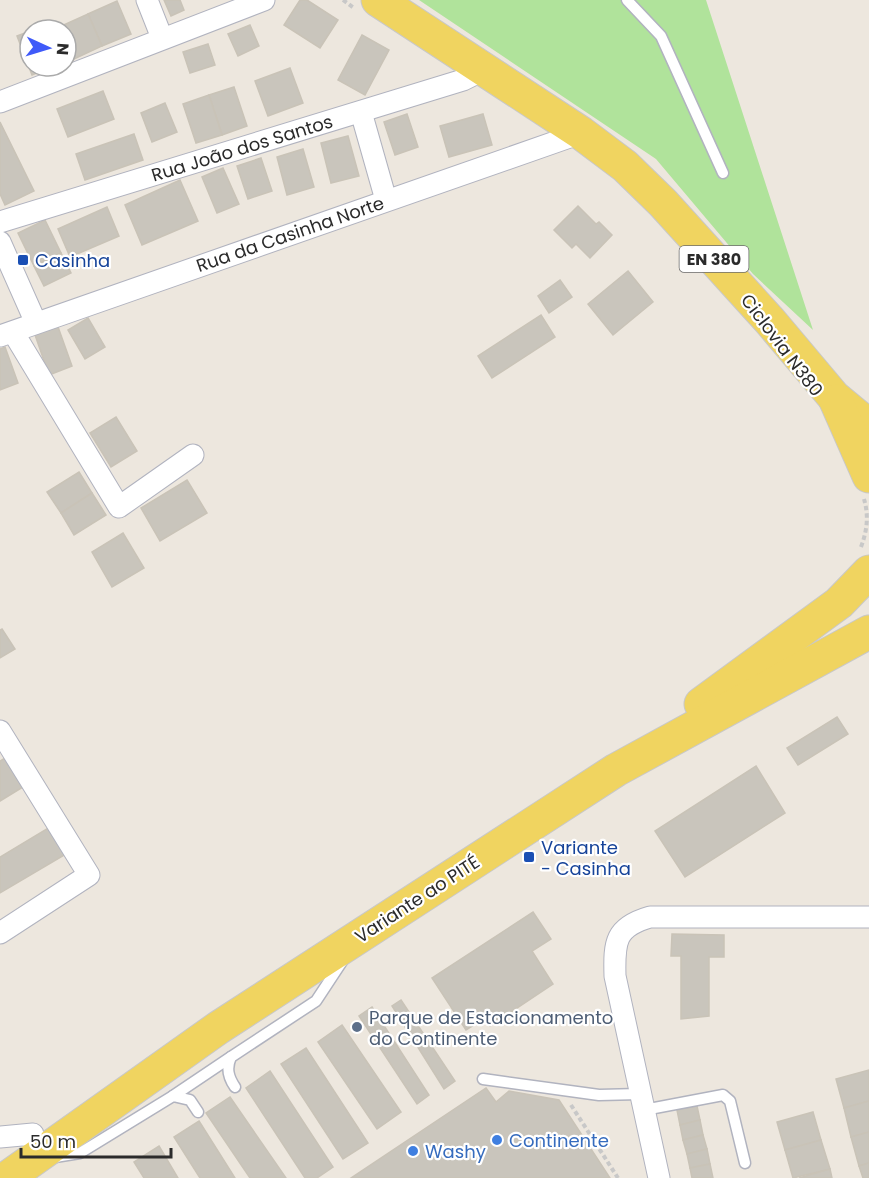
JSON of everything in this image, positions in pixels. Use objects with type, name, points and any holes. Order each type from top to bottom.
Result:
[{"type":"main road","name":"EN 380","points":[[369,6],[483,70],[581,133],[625,166],[663,203],[770,321],[834,397],[869,426]]},
{"type":"main road","name":"EN 380","points":[[834,397],[865,484]]},
{"type":"main road","name":"Variante ao PITÉ","points":[[616,770],[839,603],[863,564]]},
{"type":"main road","name":"Variante ao PITÉ","points":[[18,1158],[225,1043],[357,938],[616,770],[869,632]]},
{"type":"street","points":[[147,0],[162,38]]},
{"type":"street","points":[[0,102],[264,0]]},
{"type":"street","name":"Rua João dos Santos","points":[[0,222],[463,80],[483,70]]},
{"type":"street","points":[[361,112],[386,200]]},
{"type":"street","name":"Rua da Casinha Norte","points":[[6,334],[581,133]]},
{"type":"street","points":[[0,242],[36,324]]},
{"type":"street","points":[[6,334],[119,507],[193,455]]},
{"type":"street","points":[[0,933],[89,874],[2,738]]},
{"type":"street","points":[[659,1178],[615,976],[616,949],[624,929],[635,921],[650,917],[869,917]]},
{"type":"street","points":[[0,1137],[18,1158]]},
{"type":"lane","points":[[627,0],[660,36],[723,173]]},
{"type":"lane","points":[[225,1043],[230,1079],[235,1087]]},
{"type":"lane","points":[[18,1158],[80,1153],[172,1096],[225,1043]]},
{"type":"lane","points":[[483,1078],[642,1102],[723,1095],[730,1101],[745,1163]]},
{"type":"lane","points":[[172,1096],[190,1100],[198,1112]]},
{"type":"path","points":[[342,0],[369,6]]},
{"type":"path","points":[[863,564],[867,511],[865,484]]},
{"type":"path","points":[[561,1089],[618,1178]]},
{"type":"green space","points":[[419,0],[706,0],[813,330],[753,274],[656,159]]},
{"type":"building","points":[[164,0],[180,0],[184,10],[171,16]]},
{"type":"building","points":[[300,0],[307,0],[338,20],[320,48],[284,25]]},
{"type":"building","points":[[117,1],[131,34],[102,46],[88,14]]},
{"type":"building","points":[[88,14],[102,46],[78,57],[78,18]]},
{"type":"building","points":[[250,25],[259,46],[238,56],[228,34]]},
{"type":"building","points":[[362,35],[389,50],[365,95],[338,80]]},
{"type":"building","points":[[208,44],[215,65],[190,73],[183,52]]},
{"type":"building","points":[[290,68],[303,103],[268,116],[255,81]]},
{"type":"building","points":[[234,87],[247,126],[222,135],[209,95]]},
{"type":"building","points":[[103,91],[114,119],[68,137],[57,109]]},
{"type":"building","points":[[209,95],[222,135],[196,143],[183,104]]},
{"type":"building","points":[[165,103],[177,132],[152,142],[141,113]]},
{"type":"building","points":[[407,114],[418,147],[395,155],[384,122]]},
{"type":"building","points":[[483,114],[492,145],[449,157],[440,126]]},
{"type":"building","points":[[0,122],[34,191],[5,205],[0,194]]},
{"type":"building","points":[[134,134],[143,160],[85,180],[76,154]]},
{"type":"building","points":[[348,136],[359,176],[331,183],[321,143]]},
{"type":"building","points":[[303,149],[314,187],[287,195],[277,157]]},
{"type":"building","points":[[261,158],[272,191],[248,199],[237,166]]},
{"type":"building","points":[[223,168],[239,204],[217,213],[202,177]]},
{"type":"building","points":[[180,180],[198,221],[142,245],[125,205]]},
{"type":"building","points":[[578,206],[596,224],[599,222],[612,235],[590,258],[576,244],[572,248],[554,230]]},
{"type":"building","points":[[107,207],[119,236],[70,257],[58,229]]},
{"type":"building","points":[[45,220],[61,253],[34,266],[18,233]]},
{"type":"building","points":[[61,253],[71,273],[44,286],[34,266]]},
{"type":"building","points":[[628,271],[653,302],[613,335],[588,304]]},
{"type":"building","points":[[560,280],[572,297],[549,313],[538,296]]},
{"type":"building","points":[[541,315],[555,337],[492,378],[478,356]]},
{"type":"building","points":[[88,318],[105,347],[85,359],[68,330]]},
{"type":"building","points":[[57,324],[72,366],[49,375],[34,332]]},
{"type":"building","points":[[5,347],[18,383],[0,390],[0,349]]},
{"type":"building","points":[[116,417],[137,451],[111,467],[90,433]]},
{"type":"building","points":[[79,472],[92,493],[61,513],[47,492]]},
{"type":"building","points":[[187,480],[207,513],[160,541],[141,508]]},
{"type":"building","points":[[92,493],[106,515],[74,535],[61,513]]},
{"type":"building","points":[[123,533],[144,568],[112,587],[92,552]]},
{"type":"building","points":[[2,629],[15,649],[0,658],[0,630]]},
{"type":"building","points":[[837,717],[848,734],[798,765],[787,748]]},
{"type":"building","points":[[5,758],[23,787],[0,801],[0,761]]},
{"type":"building","points":[[756,766],[785,813],[685,877],[655,831]]},
{"type":"building","points":[[50,827],[66,854],[0,893],[0,857]]},
{"type":"building","points":[[533,912],[551,939],[532,951],[553,984],[490,1026],[485,1018],[466,1030],[432,978]]},
{"type":"building","points":[[672,934],[724,935],[724,957],[709,957],[709,1016],[681,1019],[681,956],[671,956]]},
{"type":"building","points":[[401,1000],[455,1081],[444,1089],[392,1006]]},
{"type":"building","points":[[372,1007],[429,1095],[417,1104],[359,1016]]},
{"type":"building","points":[[342,1025],[401,1112],[377,1129],[318,1042]]},
{"type":"building","points":[[306,1048],[368,1143],[343,1159],[281,1064]]},
{"type":"building","points":[[869,1070],[869,1101],[844,1108],[836,1079]]},
{"type":"building","points":[[270,1071],[333,1167],[317,1178],[305,1178],[246,1088]]},
{"type":"building","name":"Continente","points":[[486,1088],[496,1102],[509,1091],[559,1100],[610,1178],[351,1178]]},
{"type":"building","points":[[230,1097],[286,1178],[250,1178],[206,1113]]},
{"type":"building","points":[[869,1101],[869,1132],[851,1137],[844,1108]]},
{"type":"building","points":[[697,1106],[700,1120],[680,1125],[677,1110]]},
{"type":"building","points":[[813,1112],[821,1140],[785,1150],[777,1122]]},
{"type":"building","points":[[700,1120],[703,1135],[683,1140],[680,1125]]},
{"type":"building","points":[[199,1121],[235,1178],[200,1178],[174,1137]]},
{"type":"building","points":[[869,1132],[869,1163],[859,1166],[851,1137]]},
{"type":"building","points":[[703,1135],[707,1149],[687,1154],[683,1140]]},
{"type":"building","points":[[821,1140],[830,1169],[793,1178],[785,1150]]},
{"type":"building","points":[[159,1146],[178,1178],[144,1178],[134,1162]]},
{"type":"building","points":[[707,1149],[710,1164],[690,1168],[687,1154]]},
{"type":"building","points":[[869,1163],[869,1178],[863,1178],[859,1166]]},
{"type":"building","points":[[710,1164],[713,1178],[692,1178],[690,1168]]},
{"type":"building","points":[[830,1169],[832,1178],[799,1178]]},
{"type":"place","name":"Casinha","points":[[23,260]]},
{"type":"place","name":"Variante - Casinha","points":[[529,857]]},
{"type":"place","name":"Parque de Estacionamento do Continente","points":[[357,1027]]},
{"type":"place","name":"Continente","points":[[497,1140]]},
{"type":"place","name":"Washy","points":[[413,1151]]}]
